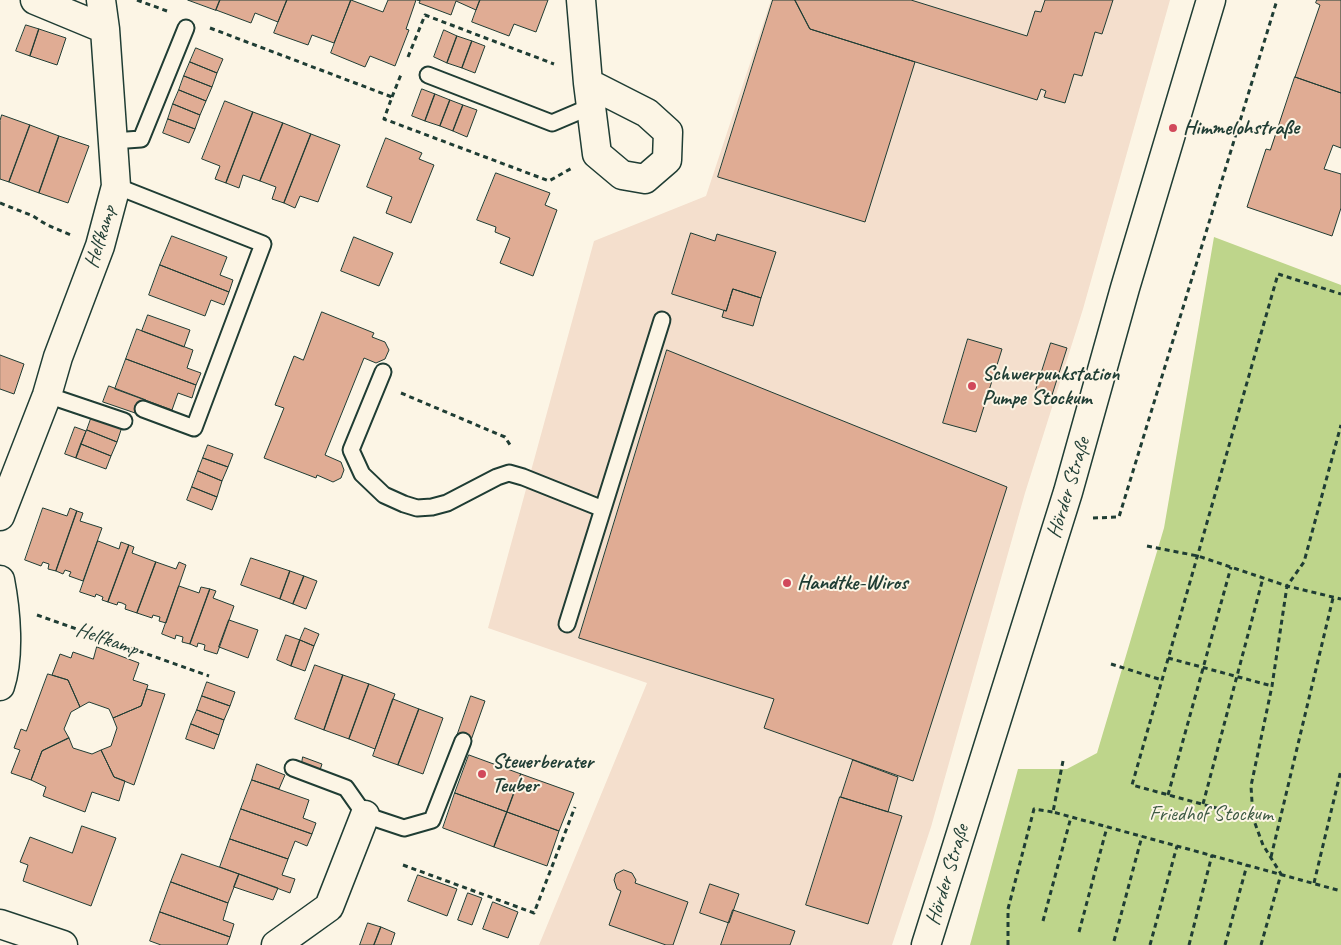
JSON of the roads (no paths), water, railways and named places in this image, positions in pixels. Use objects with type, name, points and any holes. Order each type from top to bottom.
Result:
[{"type":"street","points":[[35,0],[105,29]]},
{"type":"street","name":"Helfkamp","points":[[0,516],[10,458],[47,395],[58,357],[100,246],[116,186],[105,29],[101,0]]},
{"type":"street","points":[[581,0],[590,94],[597,154],[622,175],[645,179],[667,160],[668,132],[647,113],[590,94]]},
{"type":"street","name":"Hörder Straße","points":[[926,945],[1073,474],[1125,288],[1211,0]]},
{"type":"street","points":[[0,686],[4,674],[3,609]]},
{"type":"street","points":[[276,945],[329,907],[365,814]]},
{"type":"street","points":[[0,924],[63,945]]},
{"type":"lane","points":[[113,141],[141,139],[186,28]]},
{"type":"lane","points":[[428,75],[552,122],[590,94]]},
{"type":"lane","points":[[116,186],[263,244],[194,428],[143,409]]},
{"type":"lane","points":[[566,624],[662,320]]},
{"type":"lane","points":[[380,378],[351,450],[362,474],[384,495],[417,508],[432,507],[446,503],[496,477],[508,473],[603,509]]},
{"type":"lane","points":[[47,395],[124,421]]},
{"type":"lane","points":[[293,768],[346,788],[365,814],[404,828],[432,820],[463,741]]},
{"type":"place","name":"Himmelohstraße","points":[[1173,128]]},
{"type":"place","name":"Schwerpunkstation Pumpe Stockum","points":[[972,386]]},
{"type":"place","name":"Handtke-Wiros","points":[[787,583]]},
{"type":"place","name":"Steuerberater Teuber","points":[[482,774]]},
{"type":"park label","name":"Friedhof Stockum","points":[[1211,814]]}]
